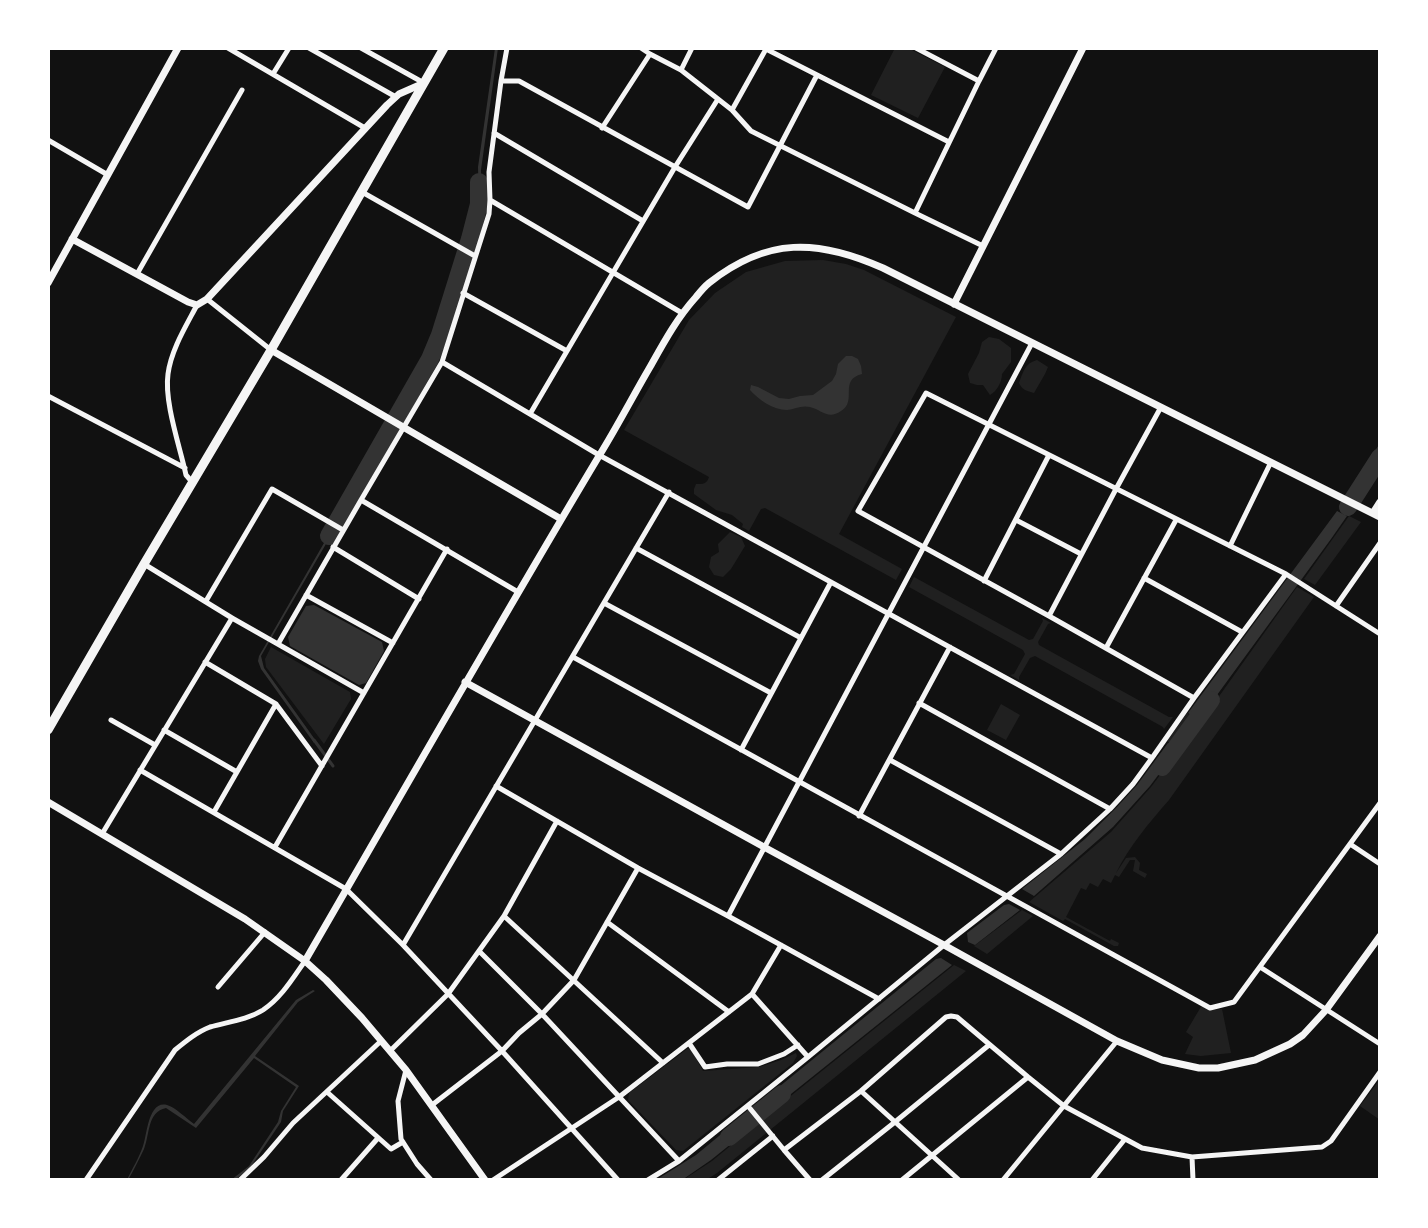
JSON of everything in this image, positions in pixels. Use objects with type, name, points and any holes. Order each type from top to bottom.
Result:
[{"type":"highway","points":[[48,730],[271,350],[444,48]]},
{"type":"street","points":[[48,283],[178,48]]},
{"type":"street","points":[[228,48],[365,128]]},
{"type":"street","points":[[273,74],[289,48]]},
{"type":"street","points":[[309,48],[396,97]]},
{"type":"street","points":[[361,48],[424,83]]},
{"type":"street","points":[[278,644],[442,362],[489,214],[489,172],[507,48]]},
{"type":"street","points":[[641,48],[681,70],[732,110],[751,131],[983,246]]},
{"type":"street","points":[[681,70],[692,48]]},
{"type":"street","points":[[916,48],[979,81]]},
{"type":"street","points":[[915,213],[996,48]]},
{"type":"street","points":[[954,304],[1083,48]]},
{"type":"street","points":[[732,110],[765,49],[949,142]]},
{"type":"street","points":[[602,129],[650,54]]},
{"type":"street","points":[[501,81],[519,81],[602,129],[748,207],[817,75]]},
{"type":"street","points":[[193,483],[186,475],[168,399],[168,374],[174,352],[197,305],[207,299],[387,105],[396,97],[424,83]]},
{"type":"street","points":[[137,274],[242,90]]},
{"type":"street","points":[[530,414],[675,167],[718,99]]},
{"type":"street","points":[[494,133],[643,221]]},
{"type":"street","points":[[48,140],[108,175]]},
{"type":"street","points":[[362,192],[475,256]]},
{"type":"street","points":[[490,200],[682,313]]},
{"type":"street","points":[[72,239],[197,305]]},
{"type":"street","points":[[86,1180],[175,1050],[191,1037],[208,1028],[262,1010],[281,994],[305,961],[465,682],[600,455],[670,330],[707,284],[733,266],[756,255],[784,247],[814,247],[860,257],[1377,515],[1380,502]]},
{"type":"street","points":[[464,293],[567,351]]},
{"type":"street","points":[[207,299],[271,350],[561,519]]},
{"type":"street","points":[[728,916],[1032,343]]},
{"type":"street","points":[[442,362],[600,455],[1152,758]]},
{"type":"street","points":[[1194,698],[858,511],[926,393],[1288,576],[1380,634]]},
{"type":"street","points":[[48,396],[185,468]]},
{"type":"street","points":[[1049,616],[1161,407]]},
{"type":"street","points":[[984,581],[1049,455]]},
{"type":"street","points":[[1230,546],[1271,462]]},
{"type":"street","points":[[206,602],[272,489],[343,530]]},
{"type":"street","points":[[403,945],[669,492]]},
{"type":"street","points":[[361,500],[518,592]]},
{"type":"street","points":[[1106,648],[1176,519]]},
{"type":"street","points":[[1016,520],[1081,554]]},
{"type":"street","points":[[1336,606],[1380,543]]},
{"type":"street","points":[[333,548],[418,598]]},
{"type":"street","points":[[636,548],[801,638]]},
{"type":"street","points":[[275,847],[447,549]]},
{"type":"street","points":[[144,564],[232,618],[364,693]]},
{"type":"street","points":[[648,1180],[679,1161],[748,1106],[944,945],[1061,854],[1110,809],[1133,784],[1242,632],[1288,576]]},
{"type":"street","points":[[1144,578],[1242,632]]},
{"type":"street","points":[[741,750],[831,582]]},
{"type":"street","points":[[306,595],[393,643]]},
{"type":"street","points":[[604,603],[771,693]]},
{"type":"street","points":[[102,834],[232,618]]},
{"type":"street","points":[[859,816],[950,647]]},
{"type":"street","points":[[573,657],[1210,1008],[1234,1002],[1380,803]]},
{"type":"street","points":[[205,662],[276,704],[322,765]]},
{"type":"street","points":[[465,682],[1117,1041],[1162,1060],[1199,1068],[1218,1068],[1256,1060],[1275,1052],[1302,1035],[1326,1010],[1380,936]]},
{"type":"street","points":[[920,703],[1110,809]]},
{"type":"street","points":[[214,812],[276,704]]},
{"type":"street","points":[[111,720],[155,745]]},
{"type":"street","points":[[164,730],[237,772]]},
{"type":"street","points":[[890,760],[1061,854]]},
{"type":"street","points":[[140,770],[346,890],[403,945],[618,1180]]},
{"type":"street","points":[[496,786],[638,868],[879,999]]},
{"type":"street","points":[[48,802],[266,932],[305,961],[344,999],[406,1070],[485,1180]]},
{"type":"street","points":[[390,1051],[448,994],[504,916],[557,821]]},
{"type":"street","points":[[1350,844],[1380,864]]},
{"type":"street","points":[[432,1105],[502,1051],[574,980],[638,868]]},
{"type":"street","points":[[504,916],[663,1063]]},
{"type":"street","points":[[607,922],[729,1012]]},
{"type":"street","points":[[218,987],[266,932]]},
{"type":"street","points":[[493,1180],[619,1097],[752,994],[781,945]]},
{"type":"street","points":[[479,951],[542,1014],[679,1161]]},
{"type":"street","points":[[1260,968],[1380,1044]]},
{"type":"street","points":[[752,994],[808,1057]]},
{"type":"street","points":[[784,1150],[861,1091],[946,1017],[951,1016],[957,1017],[1064,1106],[1142,1148],[1192,1156],[1322,1147],[1331,1141],[1380,1072]]},
{"type":"street","points":[[240,1180],[264,1157],[293,1123],[381,1041]]},
{"type":"street","points":[[1003,1180],[1117,1041]]},
{"type":"street","points":[[689,1043],[705,1067],[758,1064],[784,1054],[798,1045]]},
{"type":"street","points":[[822,1180],[989,1045]]},
{"type":"street","points":[[406,1070],[398,1101],[401,1139],[417,1164],[431,1180]]},
{"type":"street","points":[[902,1180],[1028,1077]]},
{"type":"street","points":[[861,1091],[958,1180]]},
{"type":"street","points":[[327,1092],[391,1149],[404,1142]]},
{"type":"street","points":[[748,1106],[810,1180]]},
{"type":"street","points":[[718,1180],[773,1136]]},
{"type":"street","points":[[341,1180],[378,1138]]},
{"type":"street","points":[[1092,1180],[1125,1139]]},
{"type":"street","points":[[1192,1156],[1193,1180]]},
{"type":"shaded area","points":[[495,48],[498,48],[481,170],[482,207],[470,241],[468,240],[479,206],[478,167]]},
{"type":"shaded area","points":[[895,48],[908,48],[945,67],[918,118],[871,95]]},
{"type":"shaded area","points":[[823,260],[864,270],[956,317],[839,534],[902,569],[896,580],[765,508],[761,509],[749,531],[742,527],[743,524],[732,515],[716,510],[694,494],[696,484],[704,483],[709,477],[624,430],[689,320],[715,293],[746,272],[785,261]]},
{"type":"shaded area","points":[[461,261],[464,262],[431,358],[404,407],[401,405],[430,357]]},
{"type":"shaded area","points":[[989,337],[999,339],[1011,348],[1011,362],[1002,374],[999,386],[990,395],[983,385],[970,383],[968,374],[982,342]]},
{"type":"shaded area","points":[[846,356],[858,359],[862,374],[851,381],[846,407],[836,414],[825,414],[807,407],[787,410],[777,408],[762,401],[750,390],[751,385],[779,398],[789,399],[813,395],[832,381],[838,364]]},
{"type":"shaded area","points":[[1037,360],[1048,367],[1034,393],[1023,389],[1019,383],[1027,366]]},
{"type":"shaded area","points":[[1380,443],[1380,470],[1371,484],[1358,478]]},
{"type":"shaded area","points":[[1337,511],[1347,516],[1198,721],[1188,713]]},
{"type":"shaded area","points":[[1349,516],[1361,522],[1315,585],[1304,579]]},
{"type":"shaded area","points":[[730,532],[741,537],[745,546],[731,569],[723,577],[714,575],[709,567],[711,557],[719,552],[718,544]]},
{"type":"shaded area","points":[[328,536],[330,537],[261,656],[264,668],[316,741],[314,743],[261,669],[258,661]]},
{"type":"shaded area","points":[[914,577],[1029,640],[1033,639],[1043,621],[1042,618],[1051,623],[1048,624],[1038,642],[1039,645],[1169,717],[1173,717],[1164,729],[1035,656],[1030,658],[1019,680],[1010,675],[1014,674],[1025,654],[1023,650],[909,587]]},
{"type":"shaded area","points":[[1297,587],[1314,597],[1169,800],[1134,844],[1116,873],[1126,858],[1135,857],[1140,863],[1139,870],[1147,874],[1145,878],[1133,871],[1135,860],[1130,860],[1119,877],[1115,875],[1111,883],[1103,879],[1098,887],[1090,883],[1086,890],[1081,888],[1066,917],[1110,941],[1111,939],[1119,943],[1118,946],[1114,946],[1065,919],[1063,921],[1029,902],[1111,832],[1151,787],[1179,750],[1167,741],[1187,713],[1200,723]]},
{"type":"shaded area","points":[[314,605],[382,642],[384,651],[366,683],[359,685],[290,646],[288,637],[306,606]]},
{"type":"shaded area","points":[[271,647],[350,692],[351,699],[324,744],[266,667],[265,659]]},
{"type":"shaded area","points":[[1001,704],[1020,715],[1006,740],[987,730]]},
{"type":"shaded area","points":[[1168,743],[1177,750],[1150,786],[1113,827],[1034,896],[1022,889],[1085,839],[1117,807],[1137,785]]},
{"type":"shaded area","points":[[1009,904],[1020,910],[975,945],[968,942],[967,933],[1004,905]]},
{"type":"shaded area","points":[[1022,910],[1033,916],[987,954],[974,946]]},
{"type":"shaded area","points":[[941,958],[952,965],[766,1114],[758,1104],[936,959]]},
{"type":"shaded area","points":[[954,965],[966,971],[717,1173],[706,1180],[683,1180],[712,1161],[752,1128],[743,1116],[758,1104],[767,1115]]},
{"type":"shaded area","points":[[315,991],[298,1002],[255,1056],[299,1086],[283,1111],[281,1122],[250,1168],[235,1180],[231,1180],[249,1166],[278,1122],[281,1111],[296,1087],[254,1058],[196,1128],[166,1108],[155,1114],[144,1149],[127,1180],[141,1150],[149,1120],[156,1108],[161,1105],[170,1106],[194,1124],[296,1000]]},
{"type":"shaded area","points":[[1202,1005],[1212,1010],[1222,1009],[1231,1053],[1201,1056],[1185,1054],[1193,1037],[1186,1032]]},
{"type":"shaded area","points":[[687,1049],[691,1049],[703,1071],[759,1067],[796,1053],[797,1056],[793,1063],[683,1151],[676,1150],[628,1100],[629,1093]]},
{"type":"shaded area","points":[[1380,1079],[1380,1120],[1360,1106]]},
{"type":"shaded area","points":[[742,1117],[752,1127],[711,1160],[682,1180],[656,1180],[696,1155]]},
{"type":"waterway","points":[[329,536],[430,359],[440,335],[470,239],[479,204],[479,182]]},
{"type":"waterway","points":[[1348,507],[1380,457]]},
{"type":"waterway","points":[[1162,767],[1211,700]]},
{"type":"waterway","points":[[314,740],[333,766]]},
{"type":"waterway","points":[[729,1137],[782,1094]]}]
